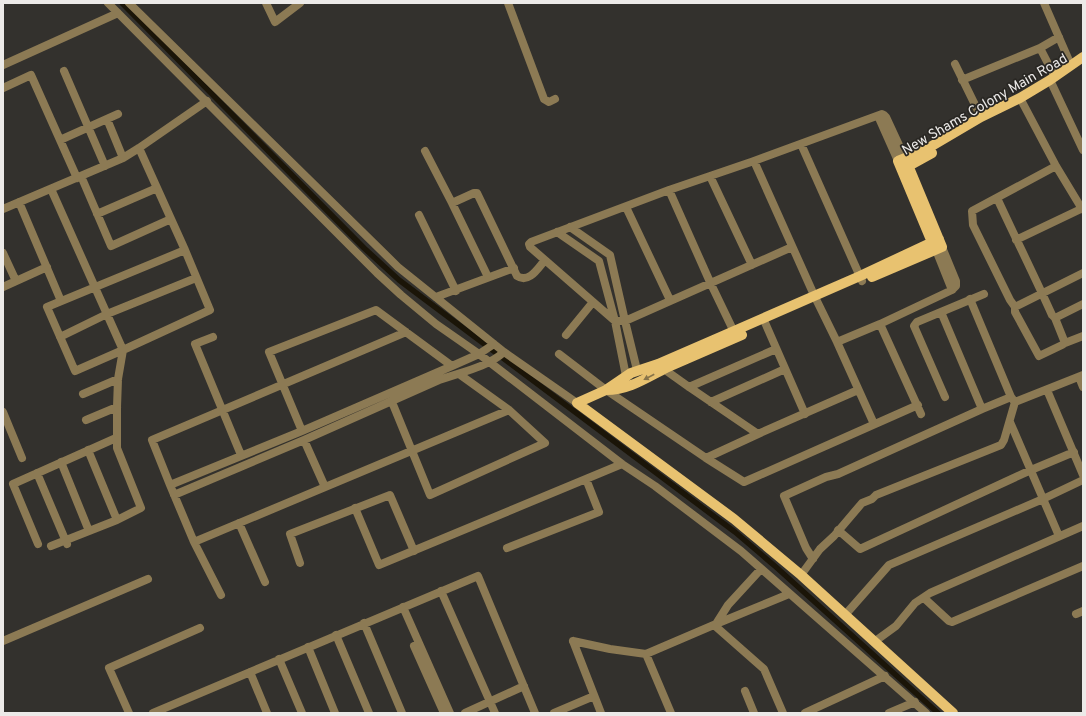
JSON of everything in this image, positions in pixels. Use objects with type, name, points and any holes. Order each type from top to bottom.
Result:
[{"type":"main road","name":"New Shams Colony Main Road","points":[[903,164],[984,122],[1052,80],[1083,57]]},
{"type":"main road","name":"New Shams Colony Main Road","points":[[1052,80],[1083,64]]},
{"type":"main road","name":"New Shams Colony Main Road","points":[[903,164],[981,117],[1021,100]]},
{"type":"main road","points":[[606,390],[620,389],[637,384],[661,366],[861,279],[937,244],[903,164]]},
{"type":"main road","points":[[661,366],[637,370],[606,390],[577,403],[734,519],[801,575],[953,713]]},
{"type":"street","points":[[108,3],[207,101],[377,274],[401,295],[436,324],[481,353],[497,357],[577,403]]},
{"type":"street","points":[[129,3],[398,267],[493,345],[497,357],[622,464],[655,486],[741,551],[926,713]]},
{"type":"street","points":[[266,3],[275,22],[277,22],[300,3]]},
{"type":"street","points":[[508,3],[544,99],[548,102],[555,99]]},
{"type":"street","points":[[1048,4],[1059,37],[1072,65]]},
{"type":"street","points":[[3,65],[118,13]]},
{"type":"street","points":[[962,80],[1040,48],[1059,37]]},
{"type":"street","points":[[1040,48],[1052,80],[1082,147]]},
{"type":"street","points":[[955,64],[981,117]]},
{"type":"street","points":[[64,71],[105,166]]},
{"type":"street","points":[[3,88],[31,75],[60,140],[97,214],[111,246],[171,219]]},
{"type":"street","points":[[1016,240],[1082,208],[1056,166],[1021,100]]},
{"type":"street","points":[[3,209],[124,158],[207,101]]},
{"type":"street","points":[[60,140],[118,114]]},
{"type":"street","points":[[792,247],[625,321],[615,321],[530,247],[529,244],[669,190],[878,116],[903,164]]},
{"type":"street","points":[[107,119],[124,158]]},
{"type":"street","points":[[801,144],[861,279]]},
{"type":"street","points":[[139,148],[185,250],[210,310],[75,371],[47,307],[94,286],[185,250]]},
{"type":"street","points":[[425,151],[488,277]]},
{"type":"street","points":[[754,161],[815,298],[837,342],[874,424]]},
{"type":"street","points":[[1056,166],[972,211],[973,225],[1015,307],[1015,312],[1039,356],[1062,345],[1065,342],[1083,336]]},
{"type":"street","points":[[710,176],[752,266]]},
{"type":"street","points":[[97,214],[157,188]]},
{"type":"street","points":[[51,189],[123,350],[118,379],[117,448],[141,508],[67,542],[51,546]]},
{"type":"street","points":[[669,190],[735,334]]},
{"type":"street","points":[[452,203],[474,193],[477,194],[517,276],[521,279],[528,278],[545,260]]},
{"type":"street","points":[[997,198],[1052,315],[1055,318],[1065,342]]},
{"type":"street","points":[[19,202],[61,301]]},
{"type":"street","points":[[626,207],[670,300]]},
{"type":"street","points":[[419,214],[456,290]]},
{"type":"street","points":[[570,227],[610,256],[637,370]]},
{"type":"street","points":[[557,232],[599,261],[615,321],[626,376]]},
{"type":"street","points":[[837,342],[880,324],[952,290],[956,286],[956,281],[937,244]]},
{"type":"street","points":[[3,253],[16,281]]},
{"type":"street","points":[[3,287],[47,267]]},
{"type":"street","points":[[436,297],[514,268]]},
{"type":"street","points":[[1015,307],[1083,273]]},
{"type":"street","points":[[60,337],[107,314],[196,278]]},
{"type":"street","points":[[945,397],[914,326],[917,322],[984,294]]},
{"type":"street","points":[[801,575],[820,549],[834,536],[862,503],[872,499],[876,495],[1001,445],[1010,422],[1013,400],[970,299]]},
{"type":"street","points":[[566,335],[593,302]]},
{"type":"street","points":[[1055,318],[1083,304]]},
{"type":"street","points":[[302,430],[269,352],[376,310],[452,366]]},
{"type":"street","points":[[941,312],[982,409]]},
{"type":"street","points":[[764,321],[804,414]]},
{"type":"street","points":[[880,324],[921,414]]},
{"type":"street","points":[[221,595],[194,542],[152,440],[406,332]]},
{"type":"street","points":[[213,337],[195,344],[241,454]]},
{"type":"street","points":[[170,485],[452,366],[481,353],[493,345]]},
{"type":"street","points":[[689,387],[776,349]]},
{"type":"street","points":[[559,354],[606,390],[744,482],[918,405]]},
{"type":"street","points":[[174,495],[392,402],[439,380],[459,374],[497,357]]},
{"type":"street","points":[[661,366],[758,434]]},
{"type":"street","points":[[711,402],[785,369]]},
{"type":"street","points":[[392,402],[430,494],[545,443],[509,410],[459,374]]},
{"type":"street","points":[[813,559],[806,548],[784,496],[826,477],[838,474],[982,409],[1047,390],[1081,376],[1083,387]]},
{"type":"street","points":[[83,394],[118,379]]},
{"type":"street","points":[[706,458],[858,390]]},
{"type":"street","points":[[1047,390],[1083,475]]},
{"type":"street","points":[[86,420],[117,407]]},
{"type":"street","points":[[194,542],[509,410]]},
{"type":"street","points":[[3,412],[22,458]]},
{"type":"street","points":[[1010,422],[1059,536]]},
{"type":"street","points":[[38,544],[13,484],[116,438]]},
{"type":"street","points":[[304,440],[325,487]]},
{"type":"street","points":[[88,450],[117,520]]},
{"type":"street","points":[[838,530],[860,548],[1074,452]]},
{"type":"street","points":[[61,462],[90,531]]},
{"type":"street","points":[[355,508],[380,565],[622,464]]},
{"type":"street","points":[[38,473],[67,542]]},
{"type":"street","points":[[507,548],[600,512],[586,479]]},
{"type":"street","points":[[845,615],[889,565],[1083,480]]},
{"type":"street","points":[[300,563],[290,534],[390,495],[414,551]]},
{"type":"street","points":[[239,523],[265,582]]},
{"type":"street","points":[[874,642],[896,626],[915,603],[930,593],[1083,526]]},
{"type":"street","points":[[924,598],[952,622],[1083,566]]},
{"type":"street","points":[[715,624],[728,605],[761,569]]},
{"type":"street","points":[[153,713],[478,576],[535,713]]},
{"type":"street","points":[[3,641],[148,579]]},
{"type":"street","points":[[441,591],[495,713]]},
{"type":"street","points":[[600,713],[573,641],[610,649],[646,654],[789,594]]},
{"type":"street","points":[[400,608],[444,713]]},
{"type":"street","points":[[400,608],[450,713]]},
{"type":"street","points":[[364,623],[402,713]]},
{"type":"street","points":[[715,624],[764,669],[783,713]]},
{"type":"street","points":[[129,713],[109,668],[200,628]]},
{"type":"street","points":[[336,635],[369,713]]},
{"type":"street","points":[[308,647],[335,713]]},
{"type":"street","points":[[646,654],[671,713]]},
{"type":"street","points":[[279,659],[302,713]]},
{"type":"street","points":[[250,672],[267,713]]},
{"type":"street","points":[[806,713],[885,676]]},
{"type":"street","points":[[464,713],[524,686]]},
{"type":"street","points":[[745,692],[754,713]]},
{"type":"street","points":[[554,713],[594,696]]},
{"type":"street","points":[[889,713],[915,702]]},
{"type":"waterway","points":[[122,3],[364,248],[399,280],[735,532],[938,713]]}]
